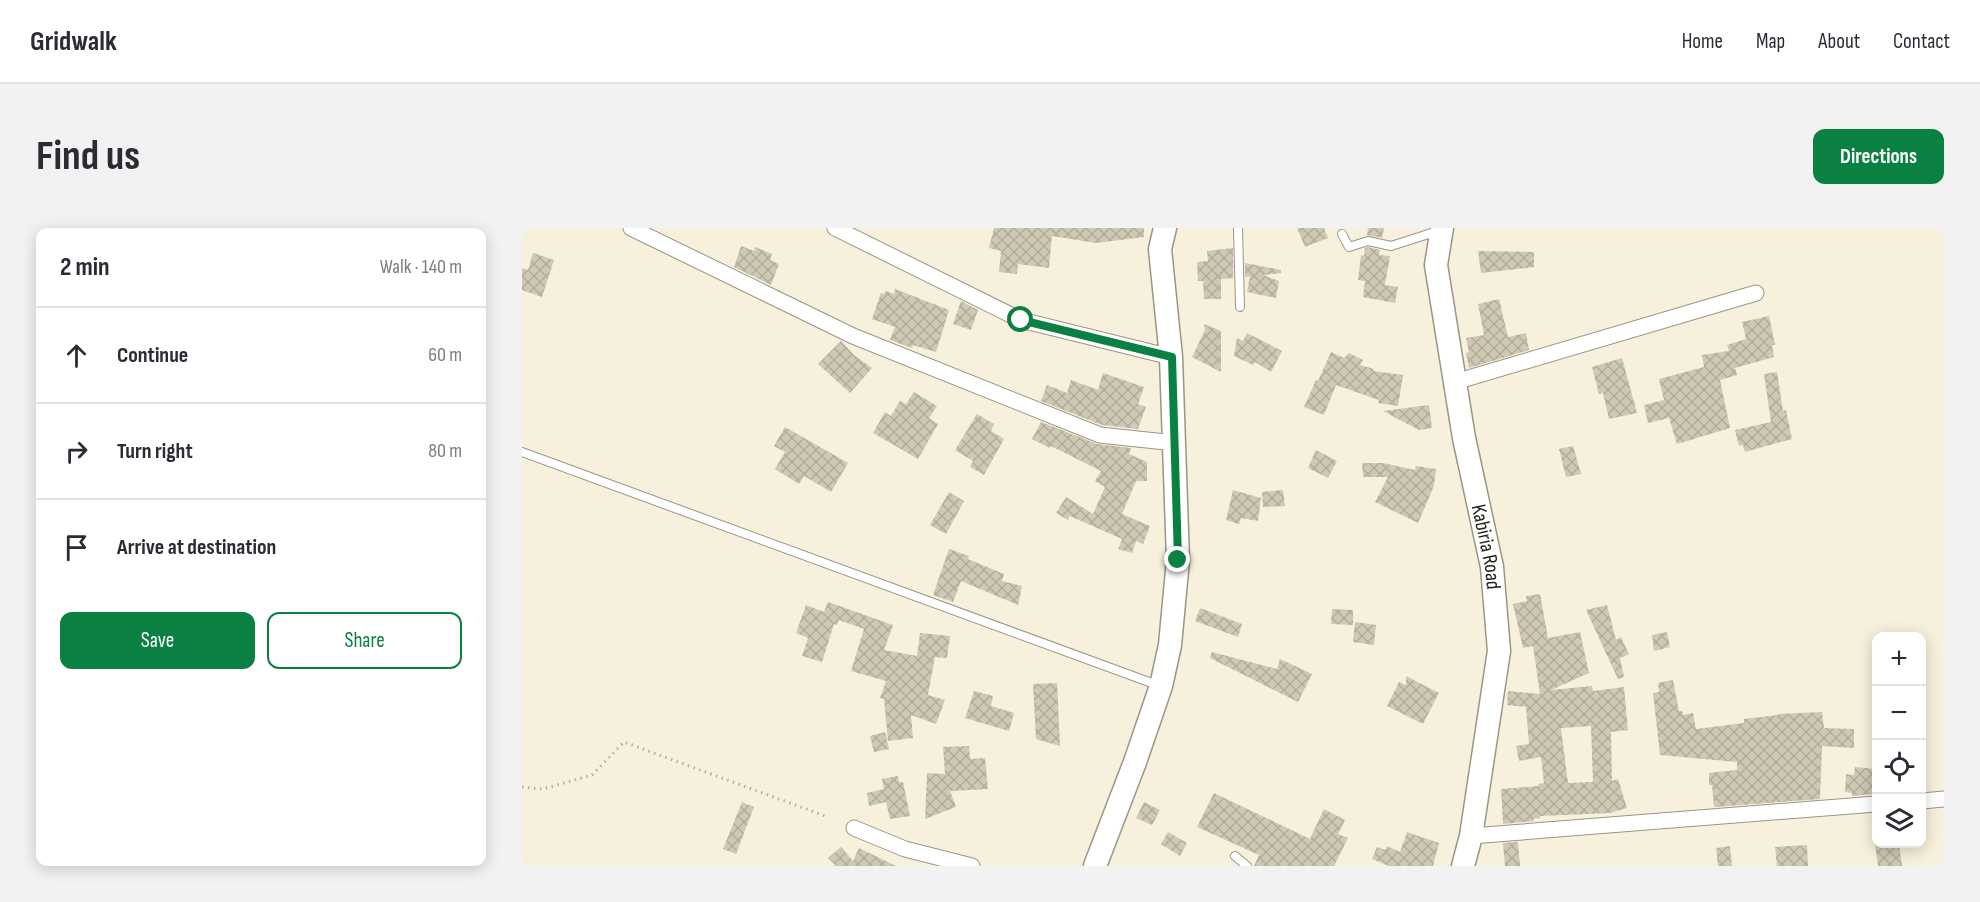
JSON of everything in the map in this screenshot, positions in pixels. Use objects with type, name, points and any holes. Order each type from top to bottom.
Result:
[{"type":"main road","points":[[1095,866],[1161,686],[1170,645],[1178,560],[1172,357],[1160,249],[1165,228]]},
{"type":"main road","name":"Kabiria Road","points":[[1442,229],[1436,265],[1464,438],[1492,567],[1499,651],[1471,836],[1463,866]]},
{"type":"street","points":[[631,228],[853,336],[1100,435],[1175,443]]},
{"type":"street","points":[[835,228],[1021,320],[1172,357]]},
{"type":"street","points":[[1455,382],[1756,293]]},
{"type":"street","points":[[1926,801],[1944,799]]},
{"type":"street","points":[[1471,836],[1872,804]]},
{"type":"street","points":[[854,828],[905,849],[972,866]]},
{"type":"lane","points":[[1238,228],[1240,307]]},
{"type":"lane","points":[[1342,234],[1349,247],[1368,241],[1391,246],[1442,229]]},
{"type":"lane","points":[[522,452],[1161,686]]},
{"type":"lane","points":[[1235,856],[1247,866]]},
{"type":"path","points":[[522,787],[543,789],[592,775],[624,742],[828,817]]},
{"type":"building","points":[[994,228],[1144,228],[1144,237],[1096,243],[1052,236],[1052,234],[1049,268],[1018,264],[1017,274],[999,272],[1001,251],[989,248]]},
{"type":"building","points":[[1297,228],[1324,228],[1328,238],[1305,247]]},
{"type":"building","points":[[1368,228],[1384,228],[1382,238],[1367,235]]},
{"type":"building","points":[[741,246],[754,251],[755,247],[772,254],[770,260],[779,264],[771,285],[734,267]]},
{"type":"building","points":[[1233,248],[1233,278],[1221,279],[1221,299],[1204,299],[1203,281],[1198,281],[1197,262],[1208,261],[1207,251]]},
{"type":"building","points":[[1365,248],[1380,250],[1379,255],[1390,256],[1385,285],[1398,287],[1395,303],[1363,297],[1365,281],[1358,280],[1361,255],[1364,256]]},
{"type":"building","points":[[1478,251],[1534,252],[1534,267],[1481,273]]},
{"type":"building","points":[[533,253],[554,260],[542,297],[522,290],[522,268],[528,270]]},
{"type":"building","points":[[1245,263],[1281,270],[1281,273],[1263,275],[1279,281],[1276,298],[1247,292],[1250,276],[1245,277]]},
{"type":"building","points":[[895,289],[949,310],[936,352],[913,345],[912,348],[890,340],[895,327],[872,319],[881,293],[884,294],[886,291],[894,294]]},
{"type":"building","points":[[1499,299],[1508,337],[1526,333],[1529,350],[1469,368],[1466,338],[1484,335],[1478,304]]},
{"type":"building","points":[[961,301],[978,310],[971,330],[953,324]]},
{"type":"building","points":[[1769,316],[1775,345],[1772,345],[1774,357],[1735,368],[1737,375],[1720,380],[1730,428],[1677,444],[1669,418],[1648,423],[1644,405],[1664,400],[1659,379],[1704,367],[1702,355],[1729,351],[1727,345],[1746,339],[1742,322]]},
{"type":"building","points":[[1204,324],[1221,331],[1221,372],[1192,357],[1205,330]]},
{"type":"building","points":[[1247,333],[1282,351],[1271,372],[1255,362],[1253,365],[1234,356],[1237,338],[1243,341]]},
{"type":"building","points":[[841,341],[854,355],[872,368],[850,393],[818,364]]},
{"type":"building","points":[[1331,352],[1344,358],[1349,353],[1363,360],[1360,365],[1374,369],[1373,371],[1403,375],[1398,406],[1378,403],[1379,400],[1336,385],[1324,415],[1304,407]]},
{"type":"building","points":[[1622,358],[1637,413],[1609,419],[1603,393],[1599,394],[1592,367]]},
{"type":"building","points":[[1777,372],[1783,411],[1786,410],[1792,439],[1745,452],[1743,445],[1739,446],[1735,430],[1771,422],[1764,374]]},
{"type":"building","points":[[1103,373],[1144,387],[1138,404],[1146,407],[1138,429],[1102,425],[1041,401],[1047,385],[1067,393],[1071,380],[1098,390]]},
{"type":"building","points":[[914,392],[937,406],[929,418],[938,424],[918,459],[873,433],[885,412],[891,416],[900,401],[906,404]]},
{"type":"building","points":[[1429,405],[1432,428],[1419,430],[1383,411]]},
{"type":"building","points":[[977,414],[994,424],[991,431],[1004,439],[984,475],[970,467],[973,461],[955,450]]},
{"type":"building","points":[[1041,422],[1097,444],[1131,448],[1129,454],[1147,462],[1147,481],[1136,481],[1122,514],[1150,526],[1143,544],[1136,541],[1132,553],[1118,549],[1122,539],[1070,516],[1068,520],[1056,513],[1066,497],[1093,514],[1105,487],[1095,481],[1101,471],[1032,439]]},
{"type":"building","points":[[785,427],[848,463],[831,492],[804,476],[799,484],[775,469],[785,452],[774,446]]},
{"type":"building","points":[[1573,446],[1581,474],[1566,477],[1559,449]]},
{"type":"building","points":[[1316,450],[1337,461],[1328,478],[1308,468]]},
{"type":"building","points":[[1362,463],[1383,463],[1415,470],[1416,466],[1436,469],[1434,486],[1418,523],[1375,502],[1388,477],[1363,477]]},
{"type":"building","points":[[1233,490],[1261,498],[1258,521],[1241,518],[1239,524],[1226,520]]},
{"type":"building","points":[[1283,490],[1285,506],[1263,507],[1262,492]]},
{"type":"building","points":[[949,492],[964,501],[946,534],[930,525]]},
{"type":"building","points":[[949,549],[969,556],[968,559],[1004,574],[1002,581],[1022,586],[1018,605],[961,581],[953,602],[933,595]]},
{"type":"building","points":[[1540,594],[1548,638],[1580,632],[1589,673],[1551,690],[1592,686],[1593,691],[1624,687],[1628,730],[1611,732],[1612,781],[1618,779],[1627,808],[1610,813],[1540,816],[1540,818],[1533,819],[1534,821],[1503,824],[1501,789],[1539,786],[1538,784],[1544,783],[1541,757],[1519,761],[1516,746],[1529,744],[1526,707],[1507,705],[1508,691],[1540,694],[1533,646],[1523,648],[1513,604],[1527,601],[1526,596]],"holes":[[[1591,726],[1593,782],[1568,783],[1561,728]]]},
{"type":"building","points":[[828,602],[893,625],[884,650],[917,656],[920,633],[950,636],[947,658],[935,657],[928,695],[945,700],[936,724],[911,715],[913,738],[888,741],[884,699],[880,698],[886,681],[851,671],[864,629],[839,620],[837,625],[834,624],[822,662],[802,656],[808,638],[796,633],[806,605],[824,612]]},
{"type":"building","points":[[1607,605],[1616,640],[1621,637],[1629,654],[1620,658],[1624,677],[1618,679],[1586,610]]},
{"type":"building","points":[[1200,608],[1242,624],[1238,637],[1195,621]]},
{"type":"building","points":[[1332,609],[1353,610],[1353,625],[1331,624]]},
{"type":"building","points":[[1355,622],[1376,625],[1374,645],[1353,642]]},
{"type":"building","points":[[1667,632],[1670,647],[1654,651],[1652,635]]},
{"type":"building","points":[[1212,652],[1277,669],[1280,659],[1312,674],[1298,702],[1210,658]]},
{"type":"building","points":[[1406,676],[1439,693],[1423,724],[1387,706],[1399,682],[1406,685]]},
{"type":"building","points":[[1673,680],[1679,711],[1682,711],[1683,715],[1693,713],[1696,729],[1744,723],[1744,719],[1778,714],[1822,712],[1824,728],[1854,729],[1854,748],[1822,746],[1820,799],[1714,807],[1709,773],[1737,770],[1737,762],[1660,755],[1653,693],[1659,692],[1658,683]]},
{"type":"building","points":[[1057,683],[1060,746],[1036,739],[1033,684]]},
{"type":"building","points":[[974,691],[993,696],[991,706],[1014,713],[1009,731],[965,718]]},
{"type":"building","points":[[885,732],[889,749],[874,752],[870,736]]},
{"type":"building","points":[[969,746],[970,759],[985,758],[988,789],[950,791],[956,807],[925,819],[927,773],[945,774],[943,747]]},
{"type":"building","points":[[1855,767],[1872,769],[1872,794],[1852,796],[1852,793],[1845,792],[1846,774],[1854,775]]},
{"type":"building","points":[[898,776],[899,782],[903,782],[910,816],[890,819],[886,802],[869,806],[867,793],[884,789],[882,779]]},
{"type":"building","points":[[1214,793],[1310,839],[1324,809],[1345,820],[1338,834],[1348,838],[1334,866],[1254,866],[1259,855],[1197,827]]},
{"type":"building","points":[[742,802],[754,807],[736,854],[723,849]]},
{"type":"building","points":[[1144,802],[1160,810],[1152,825],[1136,818]]},
{"type":"building","points":[[1168,832],[1187,843],[1180,856],[1161,844]]},
{"type":"building","points":[[1407,832],[1439,843],[1433,866],[1389,866],[1372,859],[1377,847],[1385,850],[1387,846],[1400,852]]},
{"type":"building","points":[[1518,842],[1520,866],[1505,866],[1503,843]]},
{"type":"building","points":[[1807,845],[1808,866],[1777,866],[1775,847]]},
{"type":"building","points":[[1730,846],[1732,866],[1718,866],[1716,848]]},
{"type":"building","points":[[841,847],[853,861],[859,848],[896,866],[836,866],[828,858]]},
{"type":"building","points":[[1876,848],[1900,848],[1902,866],[1878,866]]},
{"type":"route","points":[[1021,320],[1172,357],[1178,560]]}]
